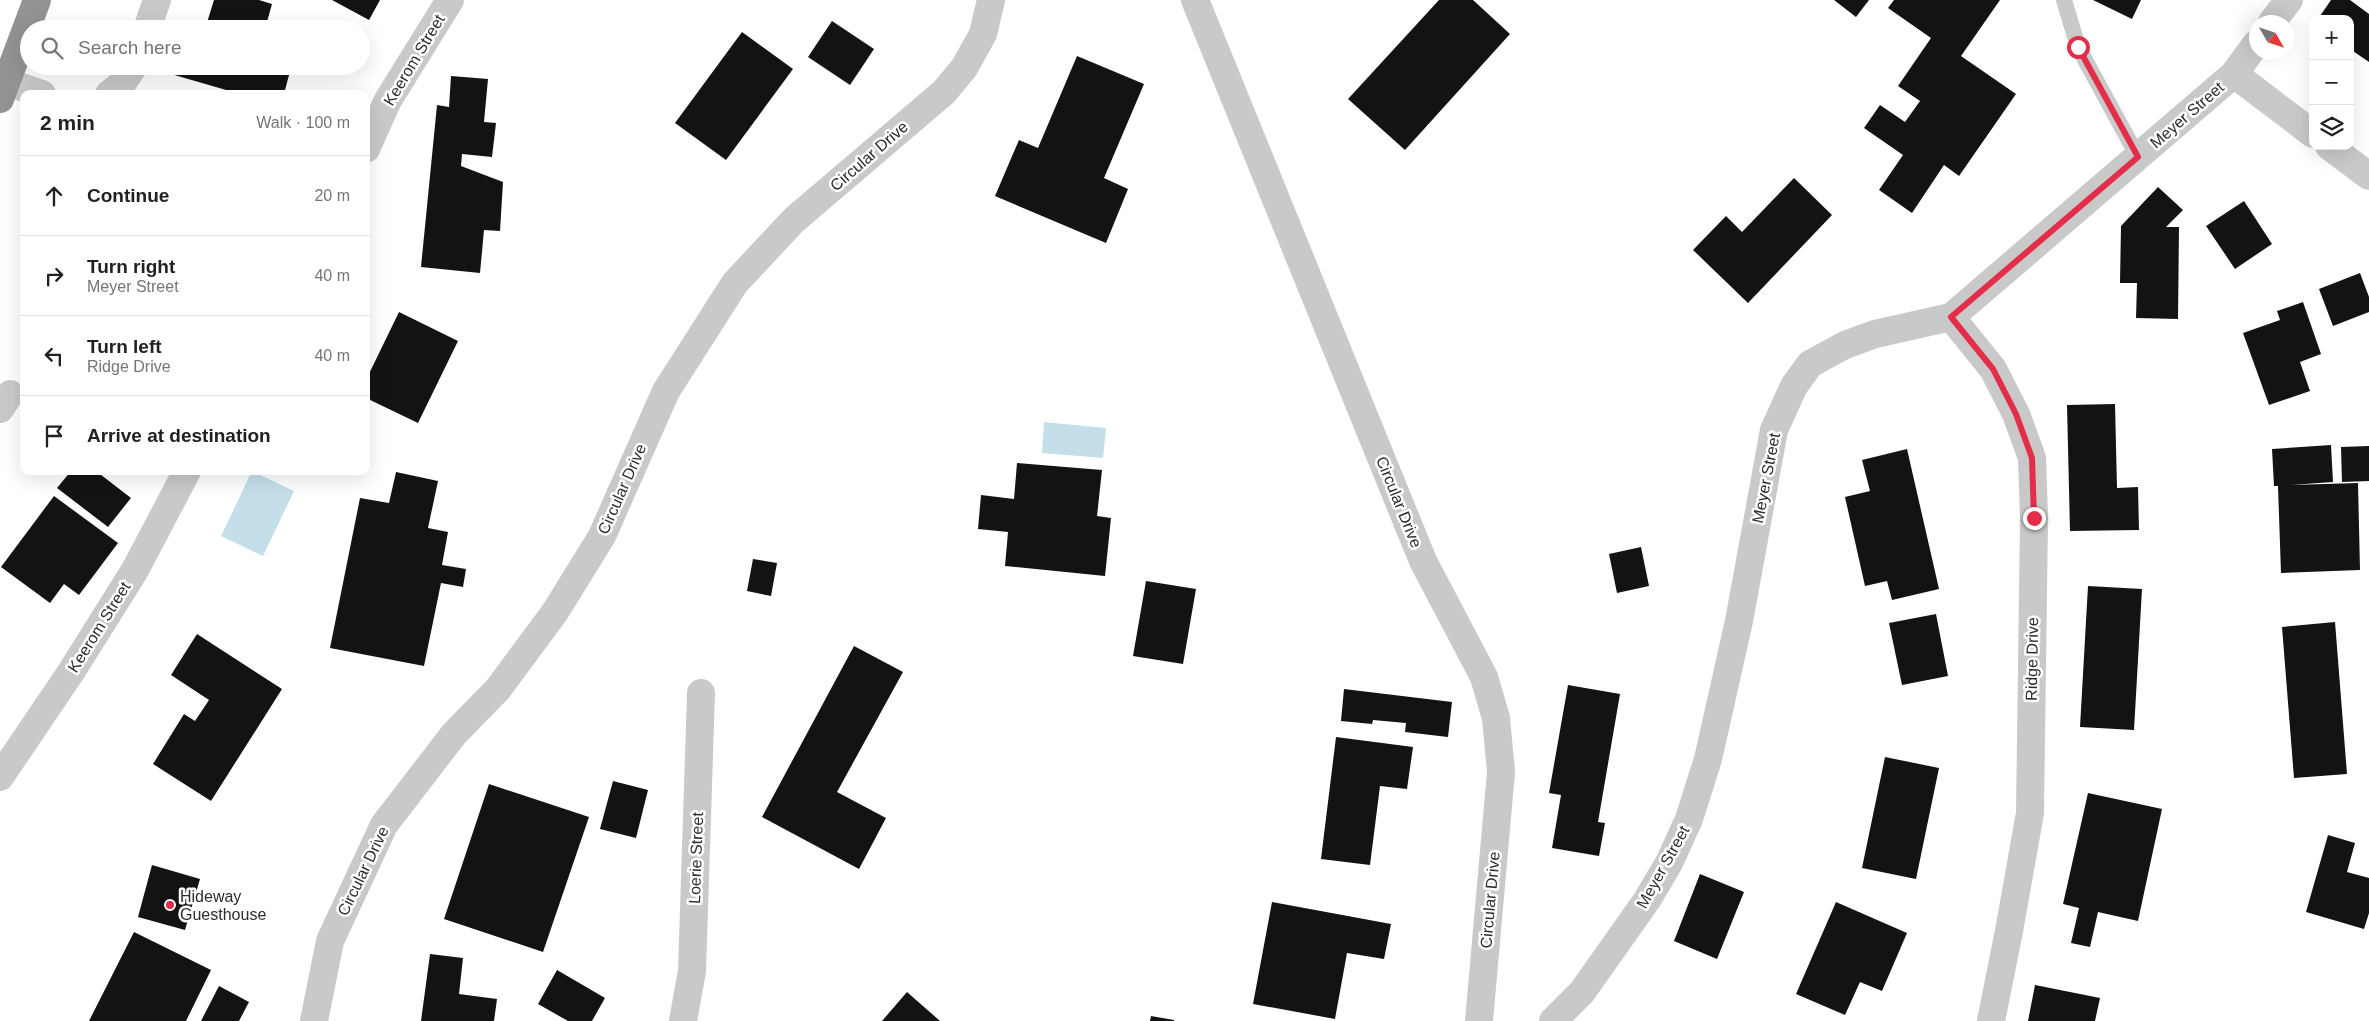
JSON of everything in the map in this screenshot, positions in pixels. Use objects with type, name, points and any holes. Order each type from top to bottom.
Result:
[{"type":"highway","points":[[30,20],[37,0]]},
{"type":"highway","points":[[4,91],[20,47]]},
{"type":"street","points":[[150,20],[157,0]]},
{"type":"street","name":"Keerom Street","points":[[370,139],[388,100],[450,0]]},
{"type":"street","name":"Circular Drive","points":[[314,1021],[330,941],[384,825],[454,734],[498,689],[555,612],[602,536],[666,391],[735,283],[794,220],[944,92],[964,68],[982,34],[991,0]]},
{"type":"street","name":"Circular Drive","points":[[1195,0],[1424,561],[1484,677],[1496,718],[1500,772],[1479,1021]]},
{"type":"street","points":[[2277,15],[2289,0]]},
{"type":"street","name":"Meyer Street","points":[[1553,1021],[1582,992],[1647,900],[1669,863],[1690,819],[1708,759],[1737,630],[1774,430],[1794,386],[1810,364],[1845,345],[1875,334],[1951,317],[2234,74],[2249,54]]},
{"type":"street","points":[[2234,74],[2309,131]]},
{"type":"street","points":[[114,90],[122,84],[128,75]]},
{"type":"street","points":[[4,91],[20,92]]},
{"type":"street","points":[[2334,150],[2369,176]]},
{"type":"street","name":"Ridge Drive","points":[[1951,317],[1993,369],[2016,414],[2032,458],[2034,518],[2030,813],[2010,931],[1991,1021]]},
{"type":"street","name":"Keerom Street","points":[[0,777],[135,570],[185,475]]},
{"type":"street","name":"Loerie Street","points":[[683,1021],[692,971],[701,693]]},
{"type":"lane","points":[[2064,0],[2078,47],[2138,157]]},
{"type":"water","points":[[1044,422],[1106,428],[1103,458],[1042,453]]},
{"type":"water","points":[[250,475],[260,475],[294,491],[263,556],[221,536]]},
{"type":"building","points":[[214,0],[259,0],[272,4],[268,20],[208,20]]},
{"type":"building","points":[[332,0],[380,0],[369,20]]},
{"type":"building","points":[[1439,0],[1473,0],[1510,34],[1405,150],[1348,99]]},
{"type":"building","points":[[1834,0],[1869,0],[1856,17]]},
{"type":"building","points":[[1894,0],[2000,0],[1961,56],[2016,94],[1959,176],[1944,165],[1912,213],[1879,190],[1903,155],[1864,128],[1880,105],[1905,122],[1920,101],[1898,86],[1931,38],[1888,8]]},
{"type":"building","points":[[2093,0],[2141,0],[2132,19]]},
{"type":"building","points":[[2331,0],[2350,0],[2369,14],[2369,62],[2354,52],[2354,15],[2321,15]]},
{"type":"building","points":[[832,21],[874,49],[850,85],[808,57]]},
{"type":"building","points":[[742,32],[793,69],[726,160],[675,123]]},
{"type":"building","points":[[1077,56],[1144,84],[1104,178],[1128,189],[1106,243],[995,196],[1019,140],[1038,148]]},
{"type":"building","points":[[174,75],[289,75],[285,90],[226,90]]},
{"type":"building","points":[[451,76],[488,79],[484,122],[496,123],[492,157],[462,154],[461,166],[503,182],[500,231],[484,230],[480,273],[421,267],[437,105],[449,107]]},
{"type":"building","points":[[1794,178],[1832,215],[1748,303],[1693,250],[1726,216],[1742,232]]},
{"type":"building","points":[[2158,187],[2183,210],[2166,227],[2179,227],[2178,319],[2136,318],[2137,283],[2120,283],[2121,226]]},
{"type":"building","points":[[2244,201],[2272,244],[2235,269],[2206,226]]},
{"type":"building","points":[[2360,273],[2369,297],[2369,312],[2333,326],[2319,289]]},
{"type":"building","points":[[2303,302],[2321,354],[2300,362],[2310,391],[2269,405],[2243,333],[2280,320],[2277,311]]},
{"type":"building","points":[[399,312],[458,341],[418,423],[370,400],[370,372]]},
{"type":"building","points":[[2115,404],[2117,488],[2138,487],[2139,530],[2070,531],[2067,405]]},
{"type":"building","points":[[2331,445],[2333,482],[2291,485],[2358,483],[2360,570],[2281,573],[2278,486],[2274,486],[2272,449]]},
{"type":"building","points":[[2369,446],[2369,481],[2342,482],[2341,447]]},
{"type":"building","points":[[1907,449],[1939,589],[1892,600],[1887,581],[1865,586],[1845,497],[1870,491],[1862,460]]},
{"type":"building","points":[[1017,463],[1102,470],[1097,516],[1111,518],[1105,576],[1005,566],[1008,532],[978,529],[981,495],[1014,499]]},
{"type":"building","points":[[396,472],[438,481],[428,528],[448,532],[442,565],[466,569],[463,587],[441,583],[424,666],[330,648],[360,498],[389,503]]},
{"type":"building","points":[[68,475],[101,475],[131,498],[108,527],[57,488]]},
{"type":"building","points":[[54,496],[118,543],[79,595],[64,584],[50,603],[1,567]]},
{"type":"building","points":[[1641,547],[1649,586],[1617,593],[1609,554]]},
{"type":"building","points":[[753,559],[777,563],[771,596],[747,591]]},
{"type":"building","points":[[1146,581],[1196,589],[1183,664],[1133,656]]},
{"type":"building","points":[[2088,586],[2142,589],[2134,730],[2080,727]]},
{"type":"building","points":[[1936,614],[1948,676],[1902,685],[1889,623]]},
{"type":"building","points":[[2335,622],[2347,774],[2294,778],[2282,627]]},
{"type":"building","points":[[197,634],[282,689],[211,801],[153,764],[184,714],[195,721],[209,700],[171,675]]},
{"type":"building","points":[[854,646],[903,672],[837,792],[886,818],[859,869],[762,817]]},
{"type":"building","points":[[1568,685],[1620,694],[1598,822],[1605,823],[1599,856],[1552,848],[1561,795],[1549,793]]},
{"type":"building","points":[[1344,689],[1452,702],[1448,737],[1405,732],[1406,723],[1373,720],[1372,724],[1341,721]]},
{"type":"building","points":[[1336,737],[1413,747],[1407,789],[1380,786],[1370,865],[1321,859]]},
{"type":"building","points":[[1885,757],[1939,768],[1916,879],[1862,868]]},
{"type":"building","points":[[613,781],[648,790],[636,838],[600,829]]},
{"type":"building","points":[[489,784],[589,817],[543,952],[444,919]]},
{"type":"building","points":[[2088,793],[2162,809],[2138,921],[2098,912],[2090,947],[2071,943],[2079,908],[2063,904]]},
{"type":"building","points":[[2328,835],[2355,843],[2347,872],[2369,878],[2369,913],[2364,929],[2306,912]]},
{"type":"building","points":[[152,865],[200,879],[185,930],[138,917]]},
{"type":"building","points":[[1700,874],[1744,892],[1717,959],[1674,941]]},
{"type":"building","points":[[1272,902],[1391,924],[1384,959],[1347,953],[1335,1019],[1253,1004]]},
{"type":"building","points":[[1836,902],[1907,933],[1882,991],[1860,982],[1845,1015],[1796,994]]},
{"type":"building","points":[[134,932],[211,970],[186,1021],[89,1021]]},
{"type":"building","points":[[430,954],[463,958],[459,994],[497,999],[494,1021],[421,1021]]},
{"type":"building","points":[[557,970],[605,998],[592,1021],[568,1021],[538,1004]]},
{"type":"building","points":[[2035,985],[2100,998],[2095,1021],[2028,1021]]},
{"type":"building","points":[[219,986],[249,1002],[239,1021],[201,1021]]},
{"type":"building","points":[[907,992],[940,1021],[882,1021]]},
{"type":"building","points":[[1151,1016],[1174,1020],[1174,1021],[1150,1021]]},
{"type":"place","name":"Hideway Guesthouse","points":[[170,905]]},
{"type":"route","points":[[2034,518],[2032,458],[2016,414],[1993,369],[1951,317],[2138,157],[2078,47]]}]
